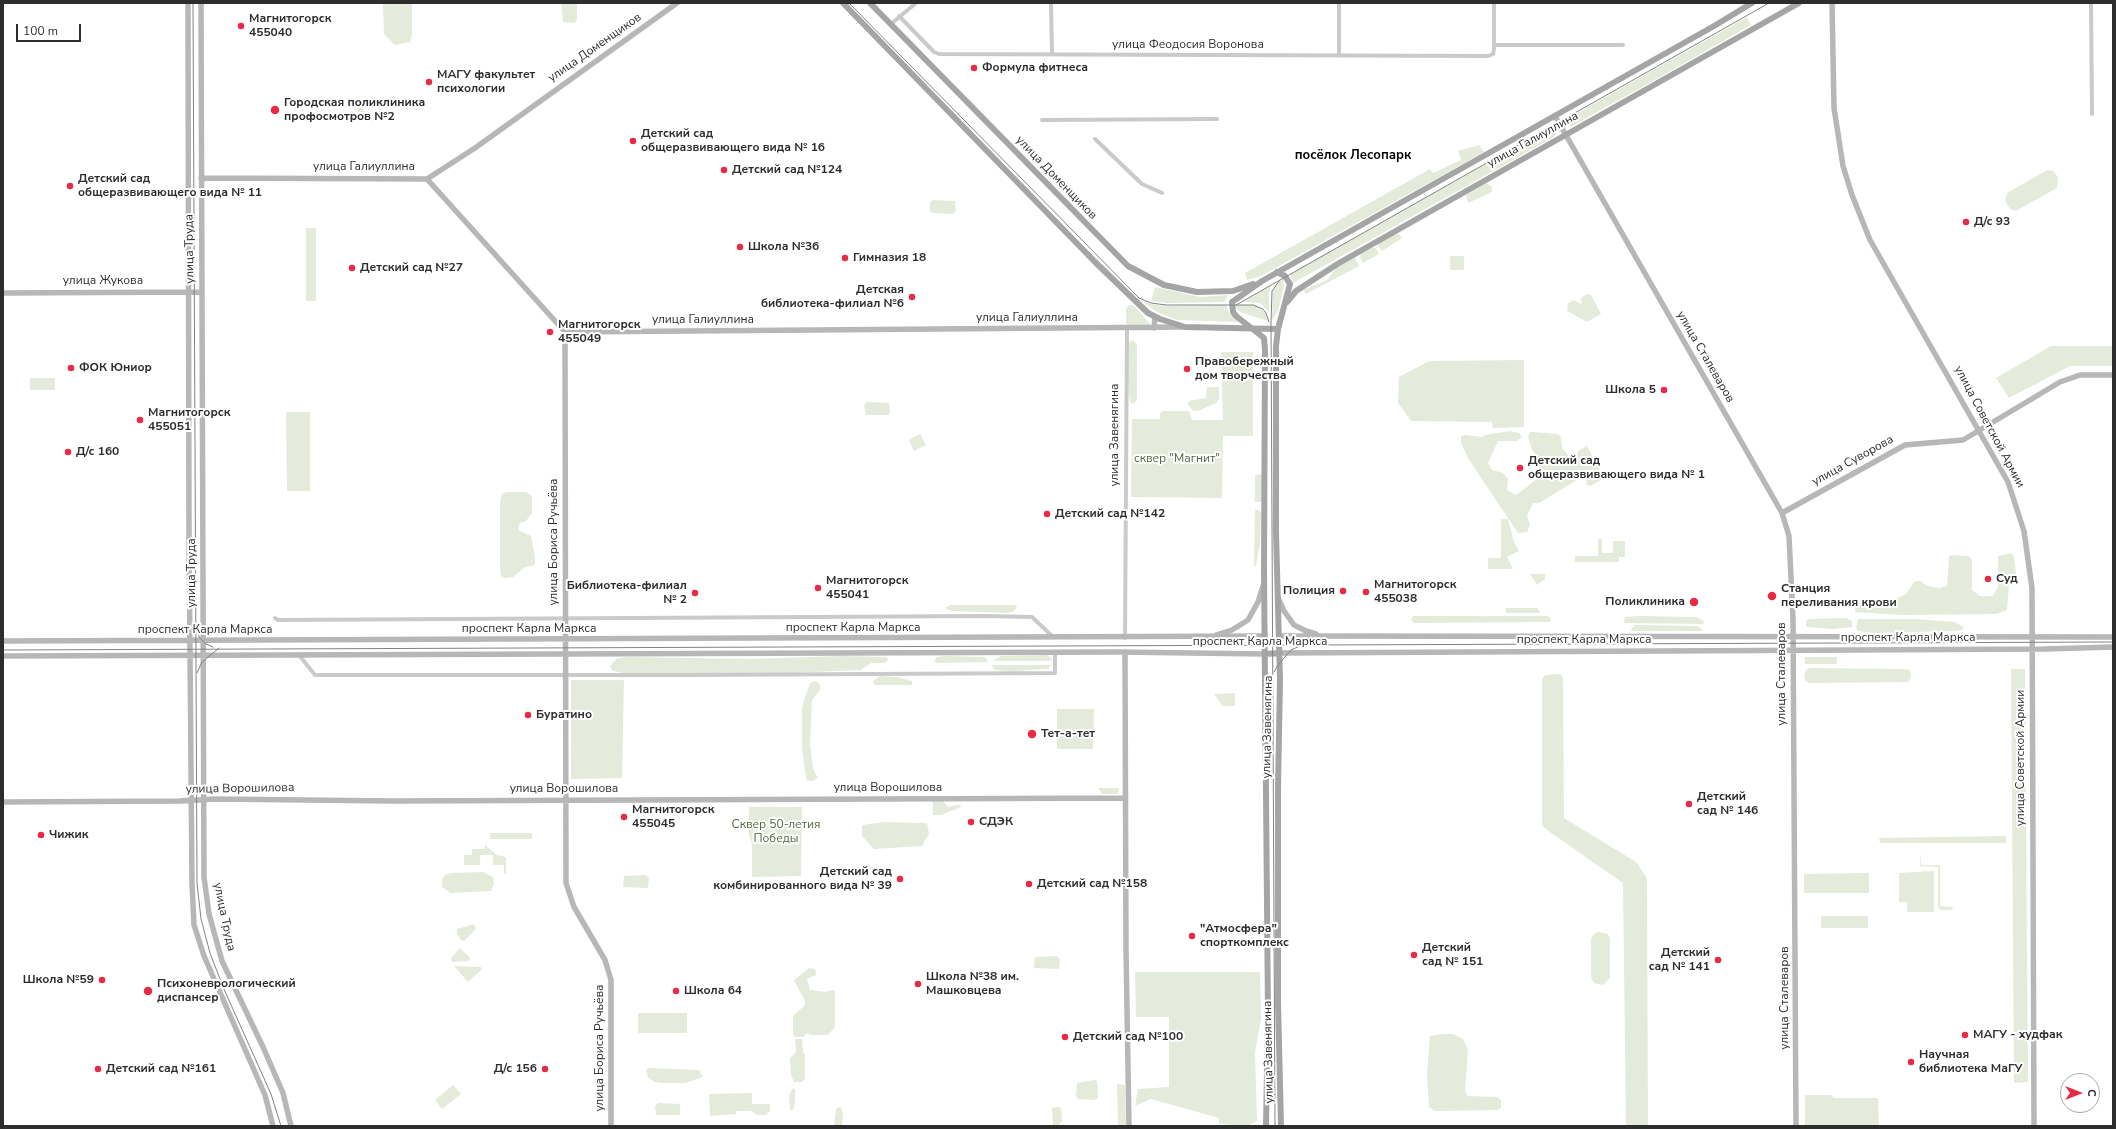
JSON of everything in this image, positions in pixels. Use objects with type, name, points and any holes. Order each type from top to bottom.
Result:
[{"type":"main road","name":"улица Труда","points":[[188,3],[190,655],[194,925],[204,956],[265,1095],[273,1126]]},
{"type":"main road","name":"улица Труда","points":[[201,3],[205,799],[204,877],[215,939],[222,961],[283,1093],[291,1126]]},
{"type":"main road","name":"улица Доменщиков","points":[[427,179],[475,148],[678,3]]},
{"type":"main road","points":[[843,3],[1103,269],[1154,317],[1185,327]]},
{"type":"main road","name":"улица Доменщиков","points":[[870,3],[1116,256],[1128,266],[1164,285],[1197,292],[1233,291],[1262,281]]},
{"type":"main road","name":"улица Галиуллина","points":[[1254,329],[1236,316],[1233,312],[1232,302],[1262,281],[1714,26],[1752,3]]},
{"type":"main road","name":"улица Галиуллина","points":[[1285,305],[1296,291],[1339,262],[1799,3]]},
{"type":"main road","name":"улица Советской Армии","points":[[1832,3],[1834,108],[1842,166],[1852,195],[1870,240],[2008,482],[2023,524],[2030,571],[2032,636],[2034,1126]]},
{"type":"main road","name":"улица Сталеваров","points":[[1555,116],[1782,513],[1789,536],[1793,637],[1796,1126]]},
{"type":"main road","name":"улица Галиуллина","points":[[201,178],[427,179],[565,332],[1127,329],[1185,327],[1278,329],[1290,284],[1285,276],[1277,272]]},
{"type":"main road","name":"улица Жукова","points":[[3,293],[202,292]]},
{"type":"main road","points":[[1154,317],[1154,328]]},
{"type":"main road","name":"улица Завенягина","points":[[1254,329],[1264,338],[1265,350],[1264,582],[1268,1007],[1267,1115],[1265,1126]]},
{"type":"main road","name":"улица Завенягина","points":[[1278,329],[1276,497],[1280,653],[1278,1002],[1281,1115],[1283,1126]]},
{"type":"main road","name":"улица Бориса Ручьёва","points":[[565,332],[564,618],[566,676],[566,883],[568,894],[574,907],[605,960],[612,980],[611,1126]]},
{"type":"main road","name":"улица Суворова","points":[[1782,513],[1905,445],[1963,440],[2060,382],[2080,375],[2113,375]]},
{"type":"main road","points":[[1212,637],[1232,630],[1248,620],[1258,602],[1264,582]]},
{"type":"main road","points":[[1278,597],[1284,611],[1294,625],[1306,631],[1326,636]]},
{"type":"main road","name":"проспект Карла Маркса","points":[[3,641],[1125,638],[1265,636],[2113,637]]},
{"type":"main road","name":"проспект Карла Маркса","points":[[3,656],[1055,652],[1265,654],[1793,649],[2032,649],[2113,647]]},
{"type":"main road","points":[[1125,652],[1125,798],[1129,1126]]},
{"type":"main road","name":"улица Ворошилова","points":[[3,802],[205,799],[566,800],[1125,798]]},
{"type":"street","points":[[891,24],[916,3]]},
{"type":"street","points":[[1051,3],[1052,54]]},
{"type":"street","points":[[1339,3],[1339,55]]},
{"type":"street","points":[[1494,3],[1494,45],[1623,45]]},
{"type":"street","points":[[2091,3],[2092,114]]},
{"type":"street","name":"улица Феодосия Воронова","points":[[899,16],[937,54],[1493,54],[1494,45]]},
{"type":"street","points":[[1042,120],[1217,119]]},
{"type":"street","points":[[1095,139],[1142,184],[1162,193]]},
{"type":"street","name":"улица Завенягина","points":[[1125,638],[1127,329]]},
{"type":"street","name":"проспект Карла Маркса","points":[[275,618],[278,620],[972,616],[1032,617],[1055,638]]},
{"type":"street","points":[[299,655],[315,676],[566,676],[1055,673],[1055,652]]},
{"type":"green space","points":[[383,3],[412,3],[412,35],[410,42],[395,45],[384,34]]},
{"type":"green space","points":[[561,3],[577,3],[577,19],[575,23],[563,22]]},
{"type":"green space","points":[[1747,17],[1751,25],[1662,76],[1572,126],[1568,126],[1563,121]]},
{"type":"green space","points":[[358,104],[373,121],[358,121]]},
{"type":"green space","points":[[1555,125],[1558,130],[1554,137],[1293,283],[1290,275],[1297,270]]},
{"type":"green space","points":[[1479,145],[1484,152],[1261,276],[1247,280],[1245,273],[1430,169],[1433,173],[1461,160],[1458,151]]},
{"type":"green space","points":[[2047,170],[2053,171],[2058,177],[2057,188],[2016,211],[2010,209],[2005,201],[2007,193]]},
{"type":"green space","points":[[1487,183],[1492,187],[1492,192],[1468,203],[1466,195]]},
{"type":"green space","points":[[933,200],[955,201],[956,211],[953,214],[932,213],[930,211],[930,202]]},
{"type":"green space","points":[[306,228],[316,228],[316,301],[306,301]]},
{"type":"green space","points":[[1395,234],[1399,234],[1402,238],[1382,251],[1378,246],[1379,243]]},
{"type":"green space","points":[[1372,248],[1376,248],[1379,254],[1363,263],[1360,257],[1361,254]]},
{"type":"green space","points":[[1450,256],[1464,256],[1464,270],[1450,270]]},
{"type":"green space","points":[[1355,257],[1359,266],[1306,294],[1303,290],[1327,280],[1337,267]]},
{"type":"green space","points":[[1283,278],[1284,286],[1278,311],[1272,320],[1273,290]]},
{"type":"green space","points":[[1271,285],[1269,293],[1269,312],[1260,303],[1243,302]]},
{"type":"green space","points":[[1155,287],[1200,297],[1228,295],[1224,302],[1166,303],[1151,301]]},
{"type":"green space","points":[[1587,294],[1591,295],[1601,314],[1587,322],[1567,311],[1568,303],[1574,300],[1581,304],[1582,301],[1580,299]]},
{"type":"green space","points":[[1139,299],[1151,304],[1167,306],[1226,305],[1229,313],[1239,322],[1177,320],[1157,312]]},
{"type":"green space","points":[[1129,305],[1134,306],[1151,325],[1128,326],[1126,323],[1126,309]]},
{"type":"green space","points":[[1233,305],[1256,305],[1266,313],[1268,321],[1240,312]]},
{"type":"green space","points":[[1132,340],[1137,344],[1137,400],[1133,404],[1130,402],[1128,385],[1128,343]]},
{"type":"green space","points":[[2051,346],[2113,346],[2113,366],[2070,366],[2009,398],[1996,378]]},
{"type":"green space","name":"сквер \"Магнит\"","points":[[1221,352],[1253,352],[1253,436],[1223,436],[1223,433],[1222,498],[1131,497],[1132,419],[1160,419],[1160,413],[1163,411],[1189,411],[1192,420],[1223,420]]},
{"type":"green space","points":[[1524,360],[1524,427],[1493,428],[1492,422],[1411,421],[1398,403],[1399,377],[1429,361]]},
{"type":"green space","points":[[30,378],[55,378],[55,390],[30,390]]},
{"type":"green space","points":[[1207,387],[1219,387],[1219,399],[1216,403],[1198,411],[1192,410],[1188,404],[1189,401],[1206,398]]},
{"type":"green space","points":[[867,402],[889,403],[890,413],[888,415],[866,415],[864,405]]},
{"type":"green space","points":[[286,412],[310,412],[310,491],[287,491]]},
{"type":"green space","points":[[1510,431],[1519,433],[1522,437],[1517,441],[1498,441],[1488,463],[1492,470],[1503,473],[1508,479],[1507,490],[1516,495],[1537,479],[1537,456],[1532,450],[1528,436],[1530,432],[1558,434],[1561,437],[1562,448],[1571,459],[1576,459],[1578,451],[1587,446],[1602,474],[1601,480],[1590,486],[1587,485],[1586,478],[1582,477],[1539,503],[1533,503],[1527,516],[1530,525],[1527,532],[1518,533],[1468,458],[1461,443],[1461,436],[1465,435],[1482,437],[1485,435]]},
{"type":"green space","points":[[920,434],[926,445],[914,451],[909,440]]},
{"type":"green space","points":[[1263,474],[1263,502],[1255,502],[1255,475]]},
{"type":"green space","points":[[507,492],[526,492],[532,496],[532,513],[526,521],[520,523],[518,530],[531,536],[535,565],[525,567],[513,577],[505,578],[501,576],[500,567],[500,502],[502,494]]},
{"type":"green space","points":[[1255,509],[1261,512],[1260,544],[1256,566],[1254,566]]},
{"type":"green space","points":[[1501,519],[1508,519],[1514,542],[1519,551],[1507,557],[1513,569],[1488,569],[1488,558],[1501,558]]},
{"type":"green space","points":[[1598,539],[1602,539],[1602,553],[1613,553],[1613,541],[1625,541],[1625,557],[1619,557],[1619,562],[1575,562],[1575,556],[1598,556]]},
{"type":"green space","points":[[2011,553],[2014,557],[2017,580],[2015,584],[2009,585],[2007,610],[1996,614],[1902,615],[1855,612],[1856,602],[1884,604],[1906,594],[1915,581],[1921,581],[1927,586],[1939,588],[1947,586],[1949,556],[1952,555],[1968,556],[1972,559],[1972,590],[1980,596],[1993,596],[1998,587],[1998,556]]},
{"type":"green space","points":[[1530,574],[1545,574],[1545,579],[1537,585]]},
{"type":"green space","points":[[950,605],[1015,605],[1017,607],[1014,611],[1008,613],[952,611],[945,608]]},
{"type":"green space","points":[[1506,608],[1537,608],[1540,613],[1506,613]]},
{"type":"green space","points":[[1413,616],[1548,616],[1551,620],[1550,622],[1414,623],[1411,620]]},
{"type":"green space","points":[[1625,617],[1696,617],[1704,621],[1703,624],[1624,623]]},
{"type":"green space","points":[[1846,618],[1852,621],[1852,627],[1833,629],[1806,627],[1806,621],[1809,619]]},
{"type":"green space","points":[[1858,619],[1915,619],[1954,622],[1964,627],[1962,630],[1955,631],[1875,633],[1858,631],[1856,628]]},
{"type":"green space","points":[[1635,625],[1697,626],[1703,630],[1630,631]]},
{"type":"green space","points":[[1048,655],[1052,660],[993,661],[1001,656]]},
{"type":"green space","points":[[842,656],[887,657],[888,660],[885,663],[871,663],[861,670],[789,673],[624,673],[613,671],[610,667],[616,659],[624,657],[753,659]]},
{"type":"green space","points":[[937,657],[985,657],[988,662],[937,663],[934,661]]},
{"type":"green space","points":[[1805,657],[1837,657],[1837,664],[1805,664]]},
{"type":"green space","points":[[992,665],[1051,665],[1048,669],[1012,671],[995,670]]},
{"type":"green space","points":[[1810,668],[1903,669],[1910,670],[1911,677],[1908,682],[1809,683],[1806,681],[1804,676],[1806,670]]},
{"type":"green space","points":[[2011,669],[2025,669],[2028,1082],[2014,1083]]},
{"type":"green space","points":[[1560,674],[1563,677],[1564,818],[1636,862],[1647,878],[1648,1126],[1626,1126],[1623,883],[1542,825],[1542,679],[1545,675]]},
{"type":"green space","points":[[880,676],[897,677],[912,681],[912,685],[875,685],[873,681]]},
{"type":"green space","points":[[571,680],[624,680],[622,778],[571,779]]},
{"type":"green space","points":[[816,681],[820,685],[820,690],[812,700],[810,744],[813,769],[818,778],[812,781],[807,780],[806,778],[802,749],[802,707],[810,683]]},
{"type":"green space","points":[[1235,693],[1235,706],[1223,706],[1214,694]]},
{"type":"green space","points":[[1057,709],[1094,709],[1093,749],[1057,749]]},
{"type":"green space","points":[[1098,788],[1119,788],[1118,794],[1102,794]]},
{"type":"green space","points":[[933,800],[942,800],[948,807],[960,805],[961,807],[941,815],[933,815]]},
{"type":"green space","name":"Сквер 50-летия Победы","points":[[749,807],[802,807],[801,876],[752,877],[752,844],[749,835]]},
{"type":"green space","points":[[884,822],[927,823],[929,833],[922,846],[874,849],[862,836],[862,825]]},
{"type":"green space","points":[[490,833],[532,833],[532,839],[490,839]]},
{"type":"green space","points":[[2006,836],[2006,843],[1880,843],[1879,838]]},
{"type":"green space","points":[[485,845],[497,855],[506,857],[506,874],[504,874],[504,865],[493,865],[493,855],[480,855],[480,865],[464,865],[464,855],[472,855],[472,849],[485,849]]},
{"type":"green space","points":[[1920,851],[1921,865],[1940,865],[1940,906],[1954,907],[1951,910],[1940,910],[1938,907],[1938,867],[1920,866]]},
{"type":"green space","points":[[1934,871],[1934,912],[1907,912],[1907,902],[1899,902],[1899,873]]},
{"type":"green space","points":[[483,872],[493,877],[494,884],[491,891],[450,893],[442,887],[442,879],[445,875],[451,873]]},
{"type":"green space","points":[[1869,873],[1869,893],[1804,893],[1804,874]]},
{"type":"green space","points":[[646,875],[649,878],[648,888],[623,887],[624,876]]},
{"type":"green space","points":[[1821,916],[1868,916],[1868,928],[1821,928]]},
{"type":"green space","points":[[474,924],[476,929],[464,941],[461,940],[457,934],[457,929]]},
{"type":"green space","points":[[1598,932],[1608,934],[1610,939],[1610,978],[1603,985],[1594,983],[1591,978],[1591,939],[1594,934]]},
{"type":"green space","points":[[460,948],[470,958],[469,961],[452,962],[451,958]]},
{"type":"green space","points":[[1057,956],[1060,959],[1059,969],[1034,968],[1035,957]]},
{"type":"green space","points":[[454,966],[481,967],[482,969],[468,982]]},
{"type":"green space","points":[[809,968],[815,969],[816,973],[816,975],[807,979],[810,990],[825,992],[834,990],[835,992],[835,1027],[828,1035],[811,1035],[806,1033],[804,1037],[795,1037],[793,1034],[793,1016],[805,1005],[805,1001],[794,980]]},
{"type":"green space","points":[[1135,972],[1260,972],[1261,1019],[1255,1052],[1257,1121],[1248,1126],[1219,1124],[1219,1118],[1151,1099],[1135,1106],[1138,1089],[1169,1087],[1169,1017],[1136,1017]]},
{"type":"green space","points":[[638,1013],[687,1013],[687,1033],[638,1033]]},
{"type":"green space","points":[[1453,1034],[1463,1039],[1468,1049],[1465,1091],[1467,1096],[1497,1097],[1501,1100],[1501,1108],[1497,1110],[1435,1111],[1429,1107],[1427,1074],[1430,1036]]},
{"type":"green space","points":[[795,1039],[802,1039],[803,1052],[805,1054],[805,1079],[802,1082],[794,1082],[791,1075],[790,1058],[796,1052]]},
{"type":"green space","points":[[648,1068],[699,1070],[703,1077],[685,1083],[654,1082],[648,1077],[646,1071]]},
{"type":"green space","points":[[1094,1080],[1097,1081],[1098,1098],[1094,1100],[1078,1099],[1076,1096],[1077,1083]]},
{"type":"green space","points":[[1117,1084],[1125,1085],[1126,1126],[1118,1126]]},
{"type":"green space","points":[[453,1085],[461,1094],[442,1109],[435,1100]]},
{"type":"green space","points":[[793,1088],[795,1090],[795,1101],[793,1110],[790,1110],[789,1095]]},
{"type":"green space","points":[[752,1093],[752,1104],[770,1104],[770,1112],[768,1112],[767,1115],[757,1115],[751,1111],[736,1111],[736,1114],[710,1116],[709,1094]]},
{"type":"green space","points":[[1805,1095],[1832,1095],[1833,1098],[1878,1098],[1879,1126],[1805,1126]]},
{"type":"green space","points":[[658,1103],[680,1104],[680,1114],[656,1115],[655,1106]]},
{"type":"green space","points":[[838,1107],[841,1108],[843,1113],[842,1126],[834,1126],[836,1110]]},
{"type":"green space","points":[[1052,1108],[1061,1108],[1062,1121],[1058,1126],[1053,1126]]},
{"type":"tram line","points":[[193,3],[197,883],[201,919],[210,953],[223,987],[271,1094],[281,1126]]},
{"type":"tram line","points":[[849,3],[1139,298],[1151,303],[1166,305],[1253,305],[1263,309],[1269,322]]},
{"type":"tram line","points":[[1236,305],[1769,3]]},
{"type":"tram line","points":[[1275,1126],[1271,323],[1272,291],[1280,280]]},
{"type":"tram line","points":[[198,630],[199,637],[206,644],[213,647]]},
{"type":"tram line","points":[[3,650],[2113,642]]},
{"type":"tram line","points":[[1274,672],[1291,650],[1300,646]]},
{"type":"tram line","points":[[197,673],[202,662],[219,648]]},
{"type":"place","name":"Магнитогорск 455040","points":[[241,26]]},
{"type":"place","name":"Формула фитнеса","points":[[974,68]]},
{"type":"place","name":"МАГУ факультет психологии","points":[[429,82]]},
{"type":"place","name":"Городская поликлиника профосмотров №2","points":[[275,110]]},
{"type":"place","name":"Детский сад общеразвивающего вида № 16","points":[[633,141]]},
{"type":"place","name":"Детский сад №124","points":[[724,170]]},
{"type":"place","name":"Детский сад общеразвивающего вида № 11","points":[[70,186]]},
{"type":"place","name":"Д/с 93","points":[[1966,222]]},
{"type":"place","name":"Школа №36","points":[[740,247]]},
{"type":"place","name":"Гимназия 18","points":[[845,258]]},
{"type":"place","name":"Детский сад №27","points":[[352,268]]},
{"type":"place","name":"Детская библиотека-филиал №6","points":[[912,297]]},
{"type":"place","name":"Магнитогорск 455049","points":[[550,332]]},
{"type":"place","name":"ФОК Юниор","points":[[71,368]]},
{"type":"place","name":"Правобережный дом творчества","points":[[1187,369]]},
{"type":"place","name":"Школа 5","points":[[1664,390]]},
{"type":"place","name":"Магнитогорск 455051","points":[[140,420]]},
{"type":"place","name":"Д/с 160","points":[[68,452]]},
{"type":"place","name":"Детский сад общеразвивающего вида № 1","points":[[1520,468]]},
{"type":"place","name":"Детский сад №142","points":[[1047,514]]},
{"type":"place","name":"Суд","points":[[1988,579]]},
{"type":"place","name":"Магнитогорск 455041","points":[[818,588]]},
{"type":"place","name":"Полиция","points":[[1343,591]]},
{"type":"place","name":"Магнитогорск 455038","points":[[1366,592]]},
{"type":"place","name":"Библиотека-филиал № 2","points":[[695,593]]},
{"type":"place","name":"Станция переливания крови","points":[[1772,596]]},
{"type":"place","name":"Поликлиника","points":[[1694,602]]},
{"type":"place","name":"Буратино","points":[[528,715]]},
{"type":"place","name":"Тет-а-тет","points":[[1032,734]]},
{"type":"place","name":"Детский сад № 146","points":[[1689,804]]},
{"type":"place","name":"Магнитогорск 455045","points":[[624,817]]},
{"type":"place","name":"СДЭК","points":[[971,822]]},
{"type":"place","name":"Чижик","points":[[41,835]]},
{"type":"place","name":"Детский сад комбинированного вида № 39","points":[[900,879]]},
{"type":"place","name":"Детский сад №158","points":[[1029,884]]},
{"type":"place","name":"\"Атмосфера\" спорткомплекс","points":[[1192,936]]},
{"type":"place","name":"Детский сад № 151","points":[[1414,955]]},
{"type":"place","name":"Детский сад № 141","points":[[1718,960]]},
{"type":"place","name":"Школа №59","points":[[102,980]]},
{"type":"place","name":"Школа №38 им. Машковцева","points":[[918,984]]},
{"type":"place","name":"Психоневрологический диспансер","points":[[148,991]]},
{"type":"place","name":"Школа 64","points":[[676,991]]},
{"type":"place","name":"МАГУ - худфак","points":[[1965,1035]]},
{"type":"place","name":"Детский сад №100","points":[[1065,1037]]},
{"type":"place","name":"Научная библиотека МаГУ","points":[[1911,1062]]},
{"type":"place","name":"Детский сад №161","points":[[98,1069]]},
{"type":"place","name":"Д/с 156","points":[[545,1069]]},
{"type":"district","name":"посёлок Лесопарк","points":[[1353,156]]}]
